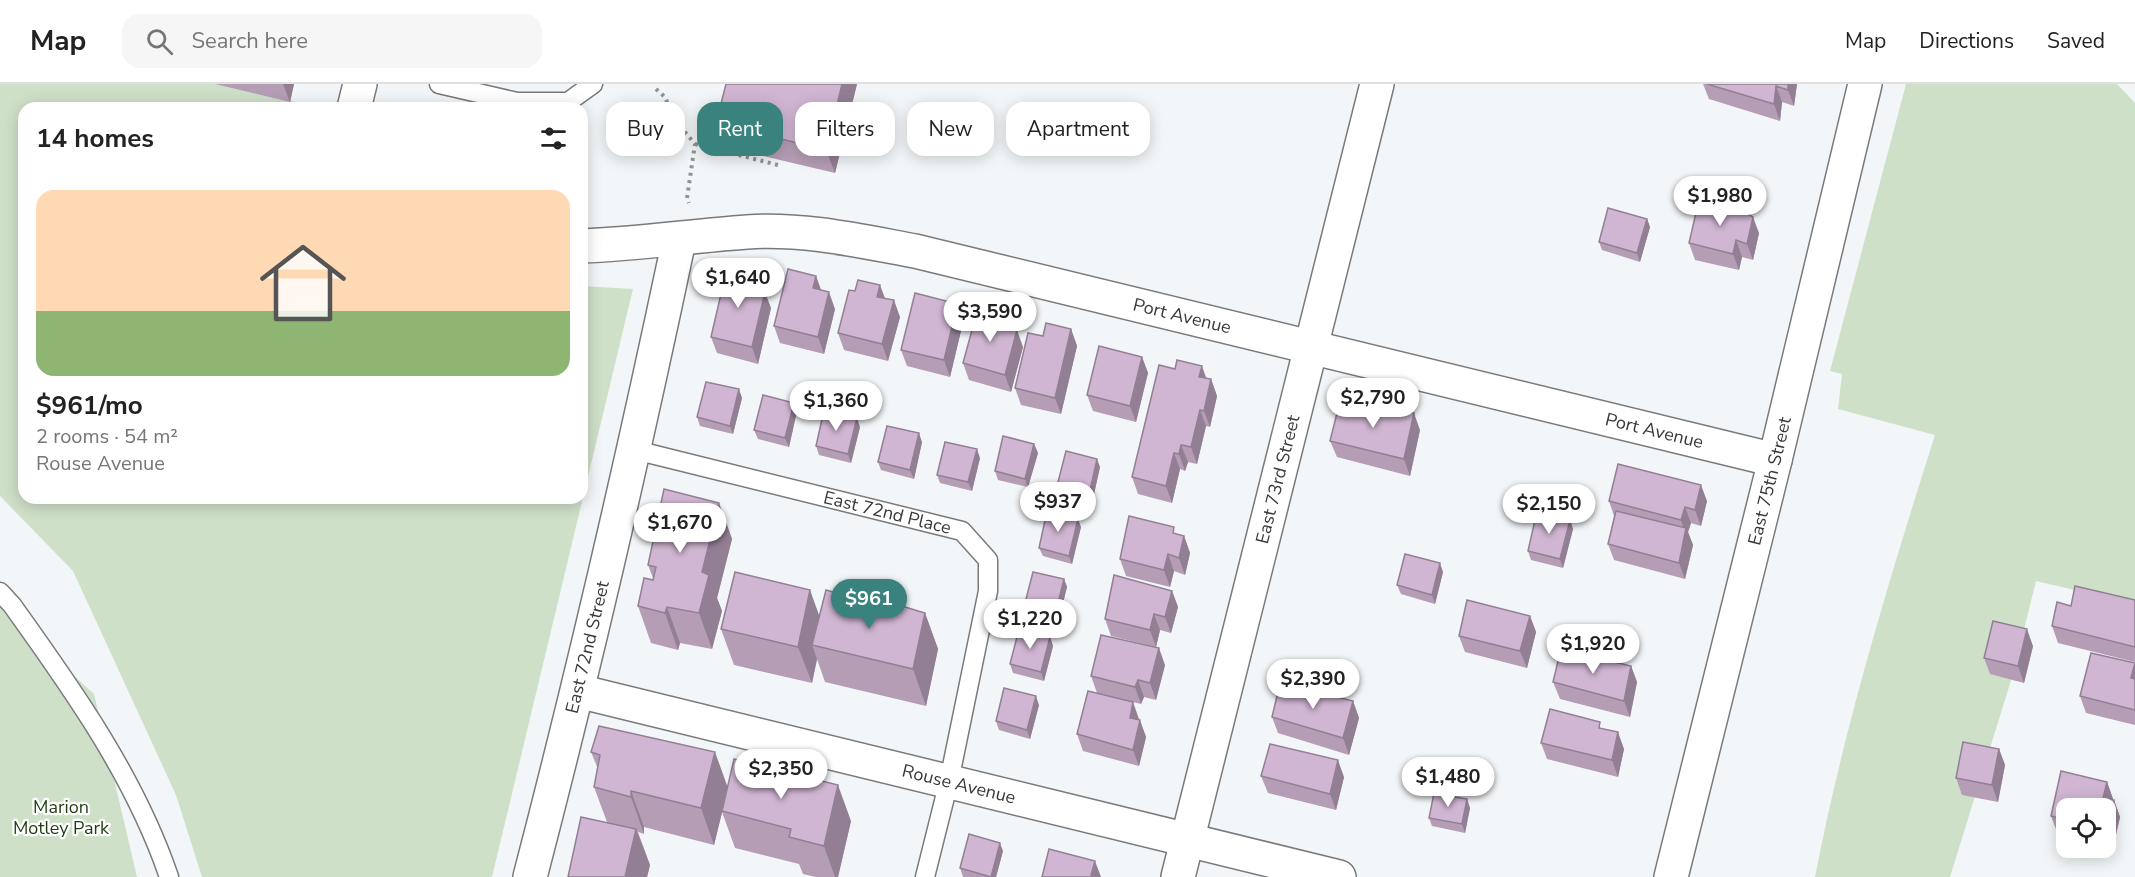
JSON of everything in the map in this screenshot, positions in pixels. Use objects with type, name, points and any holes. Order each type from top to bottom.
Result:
[{"type":"street","points":[[356,102],[360,84]]},
{"type":"street","name":"East 73rd Street","points":[[1178,877],[1377,84]]},
{"type":"street","name":"East 75th Street","points":[[1671,877],[1775,460],[1865,84]]},
{"type":"street","name":"Port Avenue","points":[[588,245],[686,226],[830,236],[927,254],[1775,460]]},
{"type":"street","name":"East 72nd Street","points":[[530,877],[578,691],[686,226]]},
{"type":"street","name":"Rouse Avenue","points":[[578,691],[1339,877]]},
{"type":"lane","points":[[439,84],[479,89],[517,102],[568,102],[593,84]]},
{"type":"lane","name":"East 72nd Place","points":[[635,450],[962,531],[988,560],[988,591],[949,781],[925,877]]},
{"type":"lane","points":[[0,592],[12,605],[96,724],[160,851],[169,877]]},
{"type":"path","points":[[656,89],[665,97],[674,119],[695,144],[782,166]]},
{"type":"path","points":[[686,226],[687,198],[695,144]]},
{"type":"green space","points":[[0,84],[226,84],[296,102],[18,102],[18,504],[581,504],[492,877],[202,877],[176,795],[73,571],[0,496]]},
{"type":"green space","points":[[1906,84],[2117,84],[2135,103],[2135,604],[2036,581],[2013,674],[1950,877],[1815,877],[1854,709],[1884,599],[1935,435],[1838,409],[1842,374],[1830,371]]},
{"type":"green space","points":[[588,286],[633,289],[588,477]]},
{"type":"green space","name":"Marion Motley Park","points":[[0,608],[94,694],[137,877],[0,877]]},
{"type":"building","points":[[726,84],[842,84],[838,102],[795,102],[795,142],[783,139],[783,102],[721,102]]},
{"type":"building","points":[[1707,84],[1788,84],[1788,90],[1776,86],[1774,104]]},
{"type":"building","points":[[1699,200],[1743,211],[1753,217],[1747,244],[1736,240],[1733,254],[1689,243]]},
{"type":"building","points":[[1608,208],[1647,219],[1637,253],[1599,242]]},
{"type":"building","points":[[727,268],[753,274],[750,288],[765,292],[752,347],[711,337]]},
{"type":"building","points":[[788,269],[816,276],[813,288],[829,292],[818,337],[774,326]]},
{"type":"building","points":[[858,280],[880,285],[877,297],[894,300],[882,344],[838,333],[849,290],[855,291]]},
{"type":"building","points":[[915,293],[950,302],[948,312],[955,314],[944,360],[901,350]]},
{"type":"building","points":[[978,308],[1006,315],[1003,327],[1017,330],[1005,375],[963,363]]},
{"type":"building","points":[[1046,323],[1071,329],[1055,398],[1015,388],[1028,333],[1043,336]]},
{"type":"building","points":[[1099,346],[1142,357],[1130,406],[1087,395]]},
{"type":"building","points":[[1177,360],[1202,366],[1199,377],[1211,379],[1204,411],[1200,410],[1191,447],[1181,445],[1179,454],[1174,453],[1166,486],[1132,477],[1159,365],[1175,369]]},
{"type":"building","points":[[706,382],[739,389],[730,426],[697,417]]},
{"type":"building","points":[[763,395],[794,403],[785,438],[754,430]]},
{"type":"building","points":[[1340,401],[1373,409],[1376,405],[1414,413],[1404,459],[1330,441]]},
{"type":"building","points":[[824,410],[857,418],[848,454],[816,446]]},
{"type":"building","points":[[887,426],[919,433],[910,470],[878,462]]},
{"type":"building","points":[[1003,436],[1034,444],[1025,479],[995,471]]},
{"type":"building","points":[[945,442],[977,449],[968,482],[937,475]]},
{"type":"building","points":[[1066,451],[1097,459],[1089,495],[1057,486]]},
{"type":"building","points":[[1618,464],[1701,485],[1695,510],[1685,507],[1681,520],[1609,501]]},
{"type":"building","points":[[664,489],[719,503],[702,572],[709,575],[699,613],[667,607],[665,613],[638,606],[644,578],[653,580],[656,567],[648,565]]},
{"type":"building","points":[[1047,511],[1078,519],[1069,556],[1039,548]]},
{"type":"building","points":[[1537,511],[1570,520],[1560,559],[1528,551]]},
{"type":"building","points":[[1616,511],[1686,528],[1679,563],[1608,544]]},
{"type":"building","points":[[1129,516],[1174,527],[1173,533],[1184,536],[1179,558],[1168,554],[1164,570],[1120,559]]},
{"type":"building","points":[[1405,554],[1440,563],[1432,595],[1397,585]]},
{"type":"building","points":[[735,572],[810,590],[798,647],[721,629]]},
{"type":"building","points":[[1033,572],[1064,579],[1055,615],[1024,607]]},
{"type":"building","points":[[1114,575],[1172,591],[1165,617],[1154,614],[1150,630],[1105,619]]},
{"type":"building","points":[[2075,586],[2135,600],[2135,647],[2052,626],[2057,602],[2071,606]]},
{"type":"building","points":[[826,590],[893,609],[895,604],[925,613],[913,669],[812,645]]},
{"type":"building","points":[[1467,600],[1530,616],[1520,651],[1459,636]]},
{"type":"building","points":[[1993,621],[2027,629],[2018,666],[1984,658]]},
{"type":"building","points":[[1019,629],[1050,637],[1041,672],[1010,664]]},
{"type":"building","points":[[1101,635],[1159,648],[1150,683],[1138,680],[1135,687],[1091,676]]},
{"type":"building","points":[[1561,649],[1631,666],[1624,701],[1553,682]]},
{"type":"building","points":[[2091,653],[2135,663],[2131,678],[2135,679],[2135,710],[2080,696]]},
{"type":"building","points":[[1280,683],[1353,701],[1343,738],[1272,717]]},
{"type":"building","points":[[1004,688],[1036,696],[1027,730],[996,721]]},
{"type":"building","points":[[1088,691],[1133,702],[1130,718],[1140,720],[1133,750],[1077,734]]},
{"type":"building","points":[[1550,709],[1600,722],[1599,728],[1618,732],[1612,760],[1541,743]]},
{"type":"building","points":[[599,726],[715,752],[701,808],[631,791],[631,797],[594,787],[600,755],[591,752]]},
{"type":"building","points":[[1963,742],[1999,749],[1992,785],[1956,778]]},
{"type":"building","points":[[1270,744],[1338,760],[1330,794],[1261,776]]},
{"type":"building","points":[[734,759],[838,785],[824,846],[789,837],[791,829],[722,811]]},
{"type":"building","points":[[2061,771],[2107,782],[2103,798],[2056,798],[2056,817],[2051,816]]},
{"type":"building","points":[[1434,793],[1467,799],[1462,824],[1429,818]]},
{"type":"building","points":[[581,817],[636,829],[625,877],[568,877]]},
{"type":"building","points":[[969,834],[1000,843],[991,877],[960,868]]},
{"type":"building","points":[[1049,849],[1095,861],[1091,875],[1096,877],[1042,877]]}]
